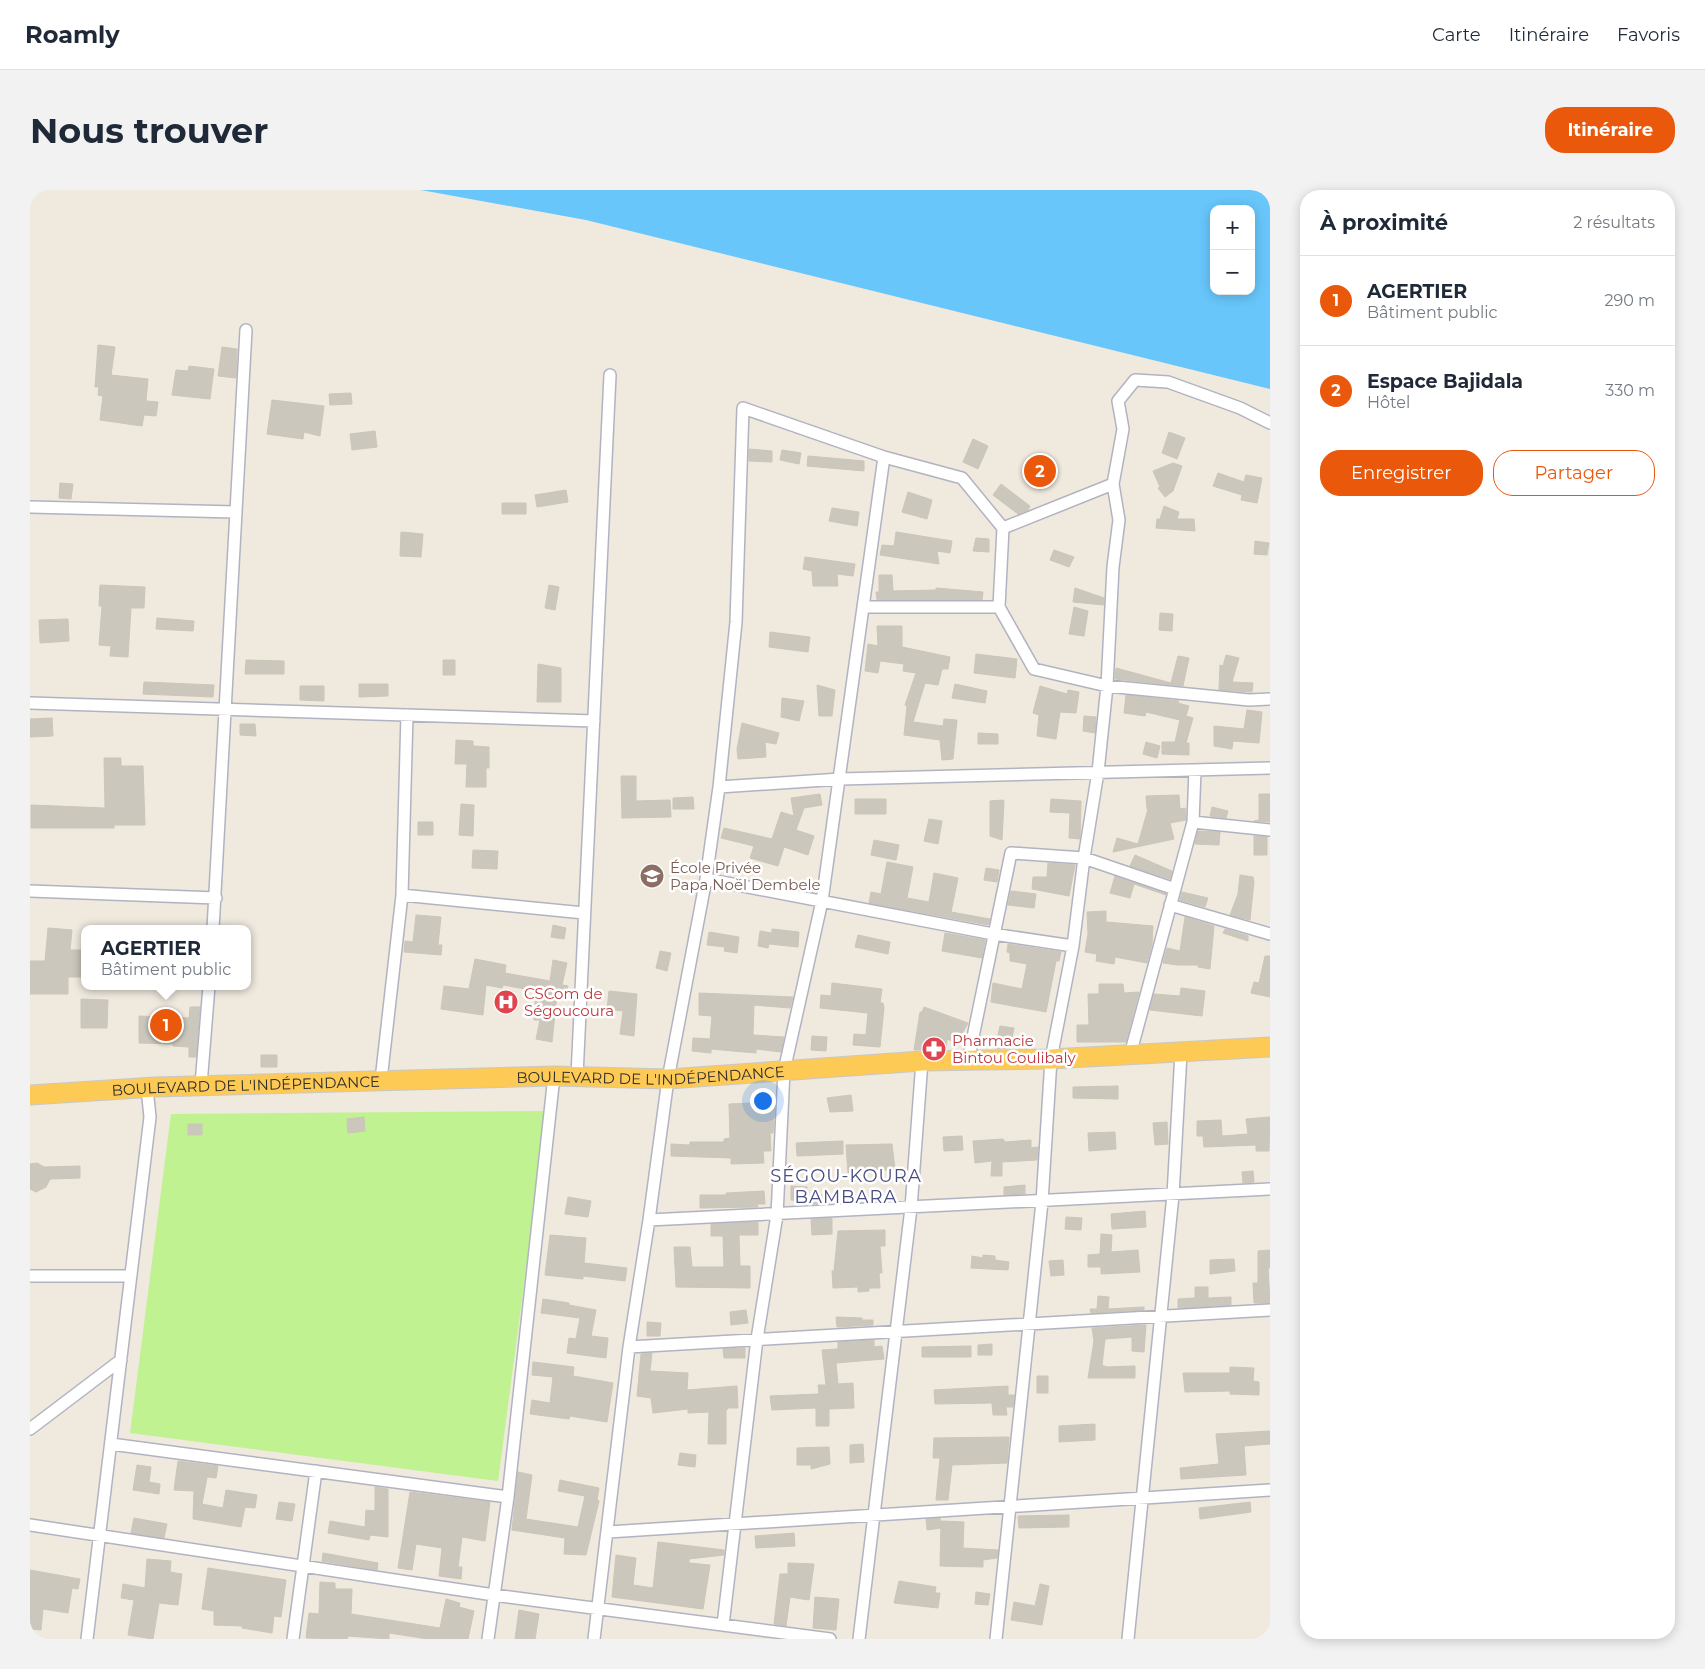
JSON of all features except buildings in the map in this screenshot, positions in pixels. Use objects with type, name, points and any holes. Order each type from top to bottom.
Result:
[{"type":"highway","name":"BOULEVARD DE L'INDÉPENDANCE","points":[[30,1095],[201,1085],[381,1080],[577,1076],[668,1080],[922,1061],[1051,1059],[1270,1047]]},
{"type":"street","points":[[214,925],[246,330]]},
{"type":"street","points":[[577,1076],[610,374]]},
{"type":"street","points":[[996,1639],[1042,1202],[1051,1059],[1073,946],[1084,858],[1098,772],[1107,686],[1113,567],[1119,520],[1113,484],[1123,429],[1118,401],[1135,380],[1168,382],[1240,408],[1270,424]]},
{"type":"street","points":[[594,1639],[608,1532],[628,1347],[650,1220],[668,1080],[706,879],[719,787],[736,622],[743,408],[884,457],[962,478],[1003,528],[999,607],[1034,669],[1107,686],[1249,700],[1270,699]]},
{"type":"street","points":[[724,1625],[757,1339],[777,1215],[784,1071],[822,902],[884,457]]},
{"type":"street","points":[[1003,528],[1113,484]]},
{"type":"street","points":[[30,506],[236,512]]},
{"type":"street","points":[[863,607],[999,607]]},
{"type":"street","points":[[30,703],[594,721]]},
{"type":"street","points":[[381,1080],[402,895],[407,715]]},
{"type":"street","points":[[719,787],[840,778],[1270,768]]},
{"type":"street","points":[[1130,1055],[1193,822],[1196,770]]},
{"type":"street","points":[[1193,822],[1270,830]]},
{"type":"street","points":[[968,1061],[1010,853],[1084,858],[1175,889]]},
{"type":"street","points":[[706,879],[993,934],[1073,946]]},
{"type":"street","points":[[30,891],[216,898]]},
{"type":"street","points":[[402,895],[584,914]]},
{"type":"street","points":[[1170,905],[1270,934]]},
{"type":"street","points":[[201,1085],[209,990]]},
{"type":"street","points":[[1128,1639],[1173,1195],[1181,1053]]},
{"type":"street","points":[[859,1639],[911,1208],[922,1061]]},
{"type":"street","points":[[488,1639],[508,1497],[554,1076]]},
{"type":"street","points":[[87,1639],[150,1117],[147,1088]]},
{"type":"street","points":[[650,1220],[1042,1202],[1270,1189]]},
{"type":"street","points":[[30,1276],[131,1276]]},
{"type":"street","points":[[628,1347],[1270,1310]]},
{"type":"street","points":[[30,1429],[121,1360]]},
{"type":"street","points":[[110,1444],[508,1497]]},
{"type":"street","points":[[293,1639],[316,1471]]},
{"type":"street","points":[[608,1532],[1270,1490]]},
{"type":"street","points":[[30,1525],[494,1595],[724,1625],[788,1636],[830,1639]]},
{"type":"green space","points":[[547,1111],[498,1481],[130,1433],[171,1114]]},
{"type":"water","points":[[421,190],[1270,190],[1270,389],[586,220]]},
{"type":"place","name":"Espace Bajidala","points":[[1040,471]]},
{"type":"place","name":"École Privée Papa Noël Dembele","points":[[652,876]]},
{"type":"place","name":"CSCom de Ségoucoura","points":[[506,1002]]},
{"type":"place","name":"AGERTIER","points":[[166,1025]]},
{"type":"place","name":"Pharmacie Bintou Coulibaly","points":[[934,1049]]},
{"type":"district","name":"SÉGOU-KOURA BAMBARA","points":[[846,1186]]}]
